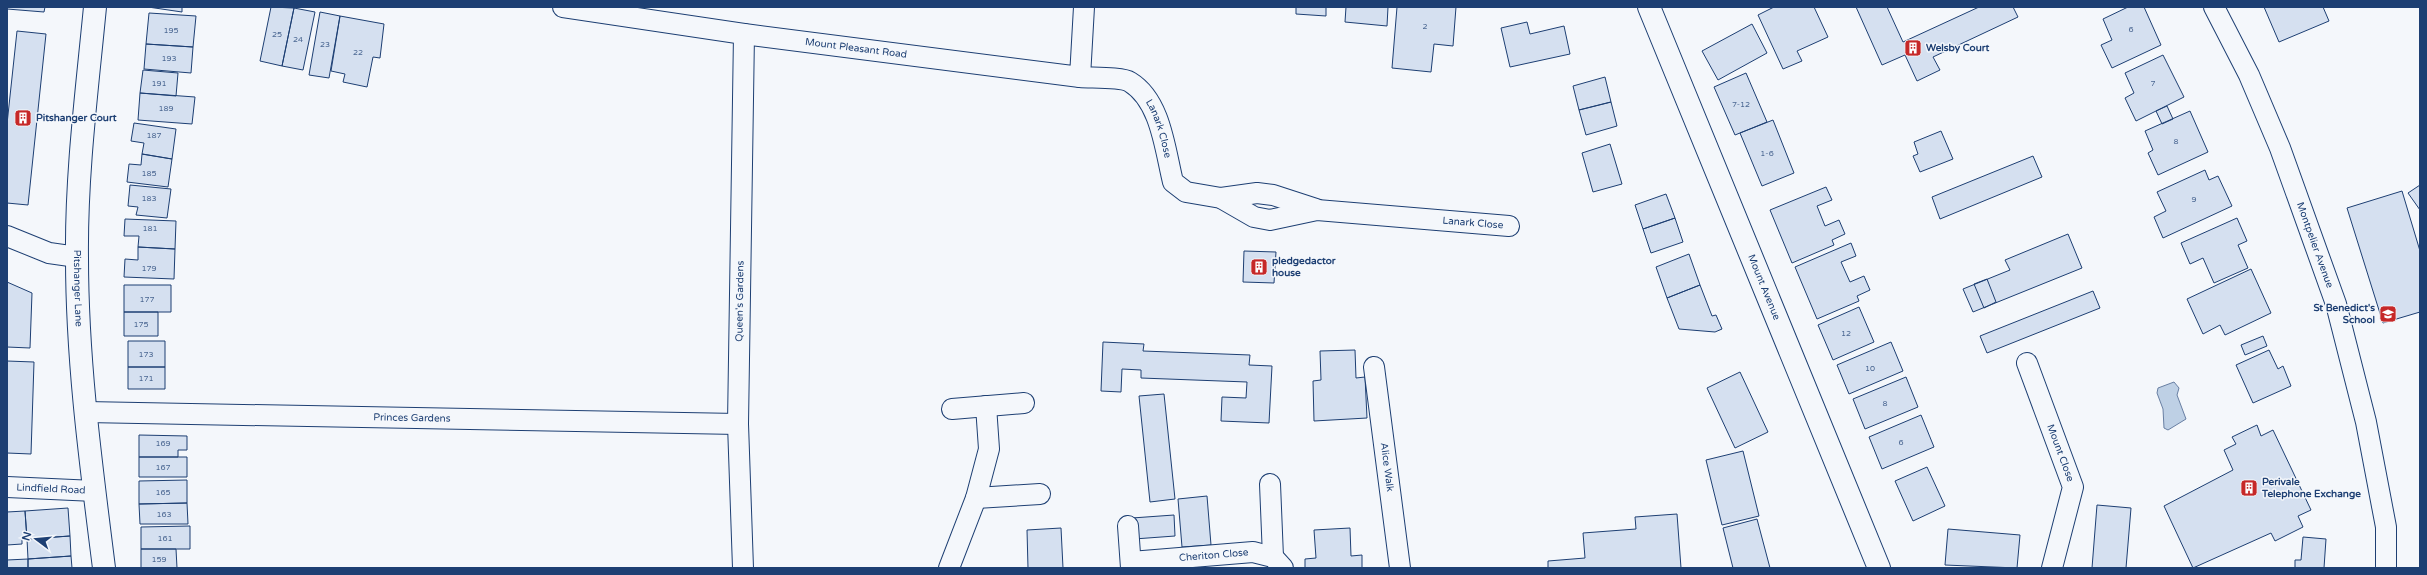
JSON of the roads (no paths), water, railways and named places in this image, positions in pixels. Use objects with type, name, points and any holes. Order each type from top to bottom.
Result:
[{"type":"street","name":"Pitshanger Lane","points":[[95,7],[79,171],[76,257],[80,356],[104,568]]},
{"type":"street","name":"Mount Pleasant Road","points":[[563,7],[744,34],[1080,78]]},
{"type":"street","points":[[1080,78],[1084,7]]},
{"type":"street","name":"Mount Avenue","points":[[1649,7],[1879,568]]},
{"type":"street","name":"Montpelier Avenue","points":[[2214,7],[2249,75],[2276,141],[2336,304],[2366,422],[2386,527],[2386,568]]},
{"type":"street","name":"Queen's Gardens","points":[[743,568],[738,424],[744,34]]},
{"type":"street","name":"Lanark Close","points":[[1080,78],[1129,81],[1148,99],[1161,131],[1173,182],[1186,192],[1221,198],[1254,217],[1270,220],[1318,210],[1509,226]]},
{"type":"street","points":[[7,236],[49,253],[76,257]]},
{"type":"street","name":"Mount Close","points":[[2027,363],[2073,487],[2052,568]]},
{"type":"street","name":"Alice Walk","points":[[1374,367],[1400,568]]},
{"type":"street","points":[[952,409],[1024,403]]},
{"type":"street","points":[[949,568],[976,498],[989,449],[986,406]]},
{"type":"street","name":"Princes Gardens","points":[[86,412],[738,424]]},
{"type":"street","name":"Cheriton Close","points":[[1128,526],[1131,565],[1253,552],[1278,562],[1270,484]]},
{"type":"street","name":"Lindfield Road","points":[[7,487],[95,491]]},
{"type":"street","points":[[976,498],[1040,494]]},
{"type":"water","points":[[2174,382],[2179,388],[2177,395],[2186,419],[2168,430],[2164,428],[2163,409],[2157,393],[2158,388]]},
{"type":"place","name":"Welsby Court","points":[[1913,48]]},
{"type":"place","name":"Pitshanger Court","points":[[23,118]]},
{"type":"place","name":"pledgedactor house","points":[[1259,267]]},
{"type":"place","name":"St Benedict's School","points":[[2388,314]]},
{"type":"place","name":"Perivale Telephone Exchange","points":[[2249,488]]}]
